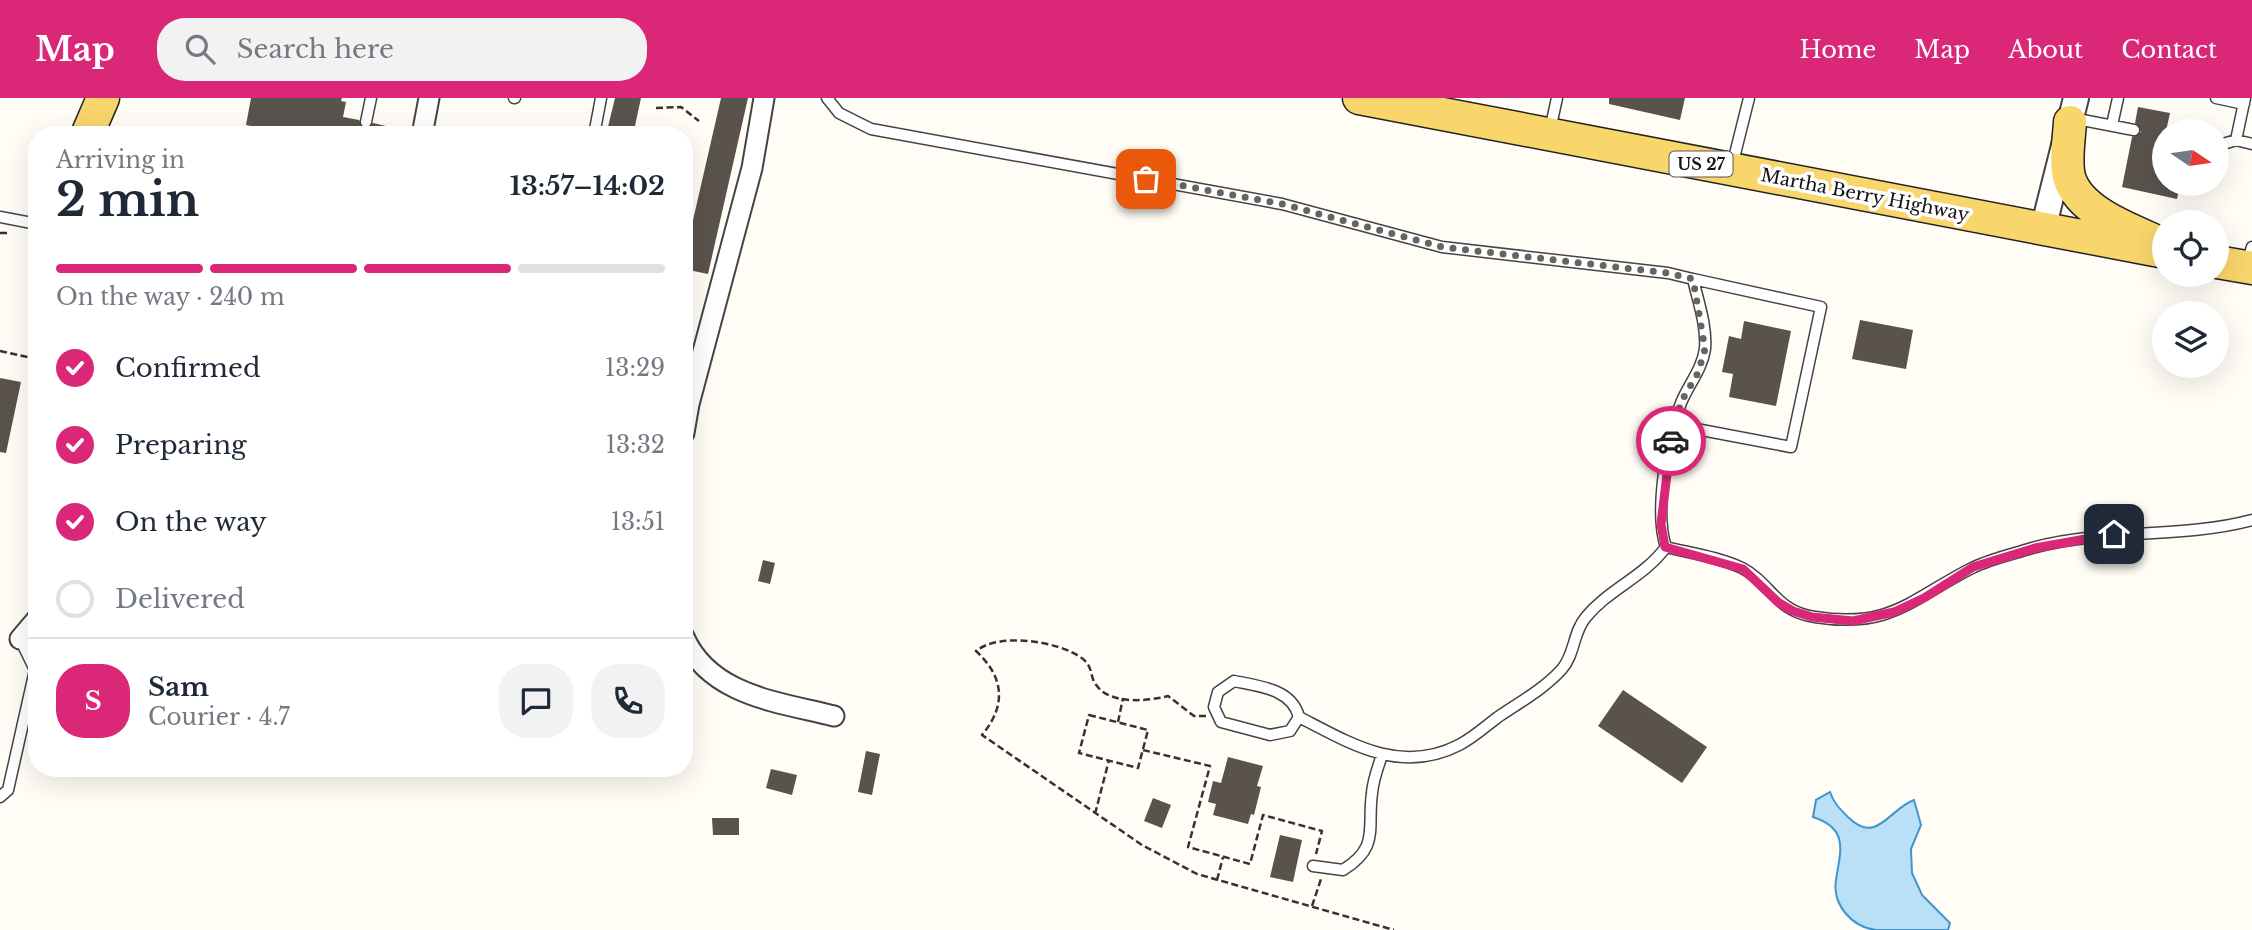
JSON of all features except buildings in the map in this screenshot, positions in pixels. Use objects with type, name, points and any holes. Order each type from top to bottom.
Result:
[{"type":"main road","points":[[90,126],[103,98]]},
{"type":"main road","name":"Martha Berry Highway","points":[[1359,98],[2152,250]]},
{"type":"main road","points":[[2072,113],[2068,170],[2077,191],[2089,205],[2107,217],[2152,239]]},
{"type":"street","points":[[87,126],[91,98]]},
{"type":"street","points":[[424,126],[429,98]]},
{"type":"street","points":[[693,389],[752,168],[764,98]]},
{"type":"street","points":[[2043,229],[2072,113]]},
{"type":"street","points":[[20,639],[28,630]]},
{"type":"street","points":[[693,651],[699,661],[731,687],[749,695],[834,716]]},
{"type":"lane","points":[[366,122],[371,98]]},
{"type":"lane","points":[[596,126],[601,98]]},
{"type":"lane","points":[[827,98],[839,113],[871,129],[1282,204],[1442,247],[1668,273],[1821,307],[1791,447],[1675,425]]},
{"type":"lane","points":[[1549,134],[1557,98]]},
{"type":"lane","points":[[1731,170],[1749,98]]},
{"type":"lane","points":[[2112,125],[2118,98]]},
{"type":"lane","points":[[2216,98],[2245,101],[2236,140]]},
{"type":"lane","points":[[2072,113],[2134,130]]},
{"type":"lane","points":[[2230,142],[2236,140],[2252,144]]},
{"type":"lane","points":[[0,217],[28,222]]},
{"type":"lane","points":[[1300,717],[1290,731],[1269,734],[1228,726],[1216,716],[1214,707],[1218,692],[1234,681],[1283,694],[1297,709],[1300,717],[1359,748],[1398,758],[1420,756],[1458,746],[1540,689],[1571,657],[1584,618],[1601,601],[1652,565],[1665,547],[1661,524],[1662,506],[1675,425],[1681,402],[1698,373],[1705,349],[1693,279]]},
{"type":"lane","points":[[1665,547],[1743,569],[1779,603],[1793,611],[1812,617],[1853,621],[1894,612],[1924,598],[1973,567],[2035,548],[2141,531],[2199,532],[2252,520]]},
{"type":"lane","points":[[20,639],[28,656]]},
{"type":"lane","points":[[0,797],[8,790],[28,701]]},
{"type":"lane","points":[[1313,866],[1343,870],[1364,853],[1370,840],[1371,795],[1382,755]]},
{"type":"path","points":[[656,108],[681,107],[699,121]]},
{"type":"path","points":[[0,351],[28,357]]},
{"type":"path","points":[[1216,716],[1194,716],[1168,696],[1144,701],[1103,692],[1095,685],[1092,667],[1080,657],[1062,651],[1019,640],[1002,639],[984,644],[976,651],[992,666],[999,681],[996,712],[982,735],[1095,814],[1142,845],[1197,874],[1394,930]]},
{"type":"path","points":[[1118,722],[1123,698]]},
{"type":"path","points":[[1089,715],[1148,730],[1143,750],[1138,768],[1079,753],[1089,715]]},
{"type":"path","points":[[1143,750],[1210,766],[1188,847],[1250,864],[1263,814],[1322,831],[1313,866]]},
{"type":"path","points":[[1095,814],[1109,760]]},
{"type":"path","points":[[1217,880],[1223,857]]},
{"type":"path","points":[[1312,906],[1324,869]]},
{"type":"water","points":[[1830,792],[1849,818],[1867,828],[1883,823],[1905,804],[1914,800],[1921,825],[1911,849],[1912,873],[1922,895],[1950,923],[1948,930],[1876,930],[1859,924],[1846,913],[1837,898],[1836,889],[1840,851],[1838,835],[1825,822],[1813,817],[1816,800]]},
{"type":"way so far","points":[[1146,179],[1282,204],[1442,247],[1668,273],[1693,279],[1701,311],[1705,349],[1698,373],[1681,402],[1671,441]]},
{"type":"route","points":[[1671,441],[1662,506],[1661,524],[1665,547],[1743,569],[1755,577],[1779,603],[1812,617],[1853,621],[1894,612],[1924,598],[1973,567],[2035,548],[2114,534]]}]
